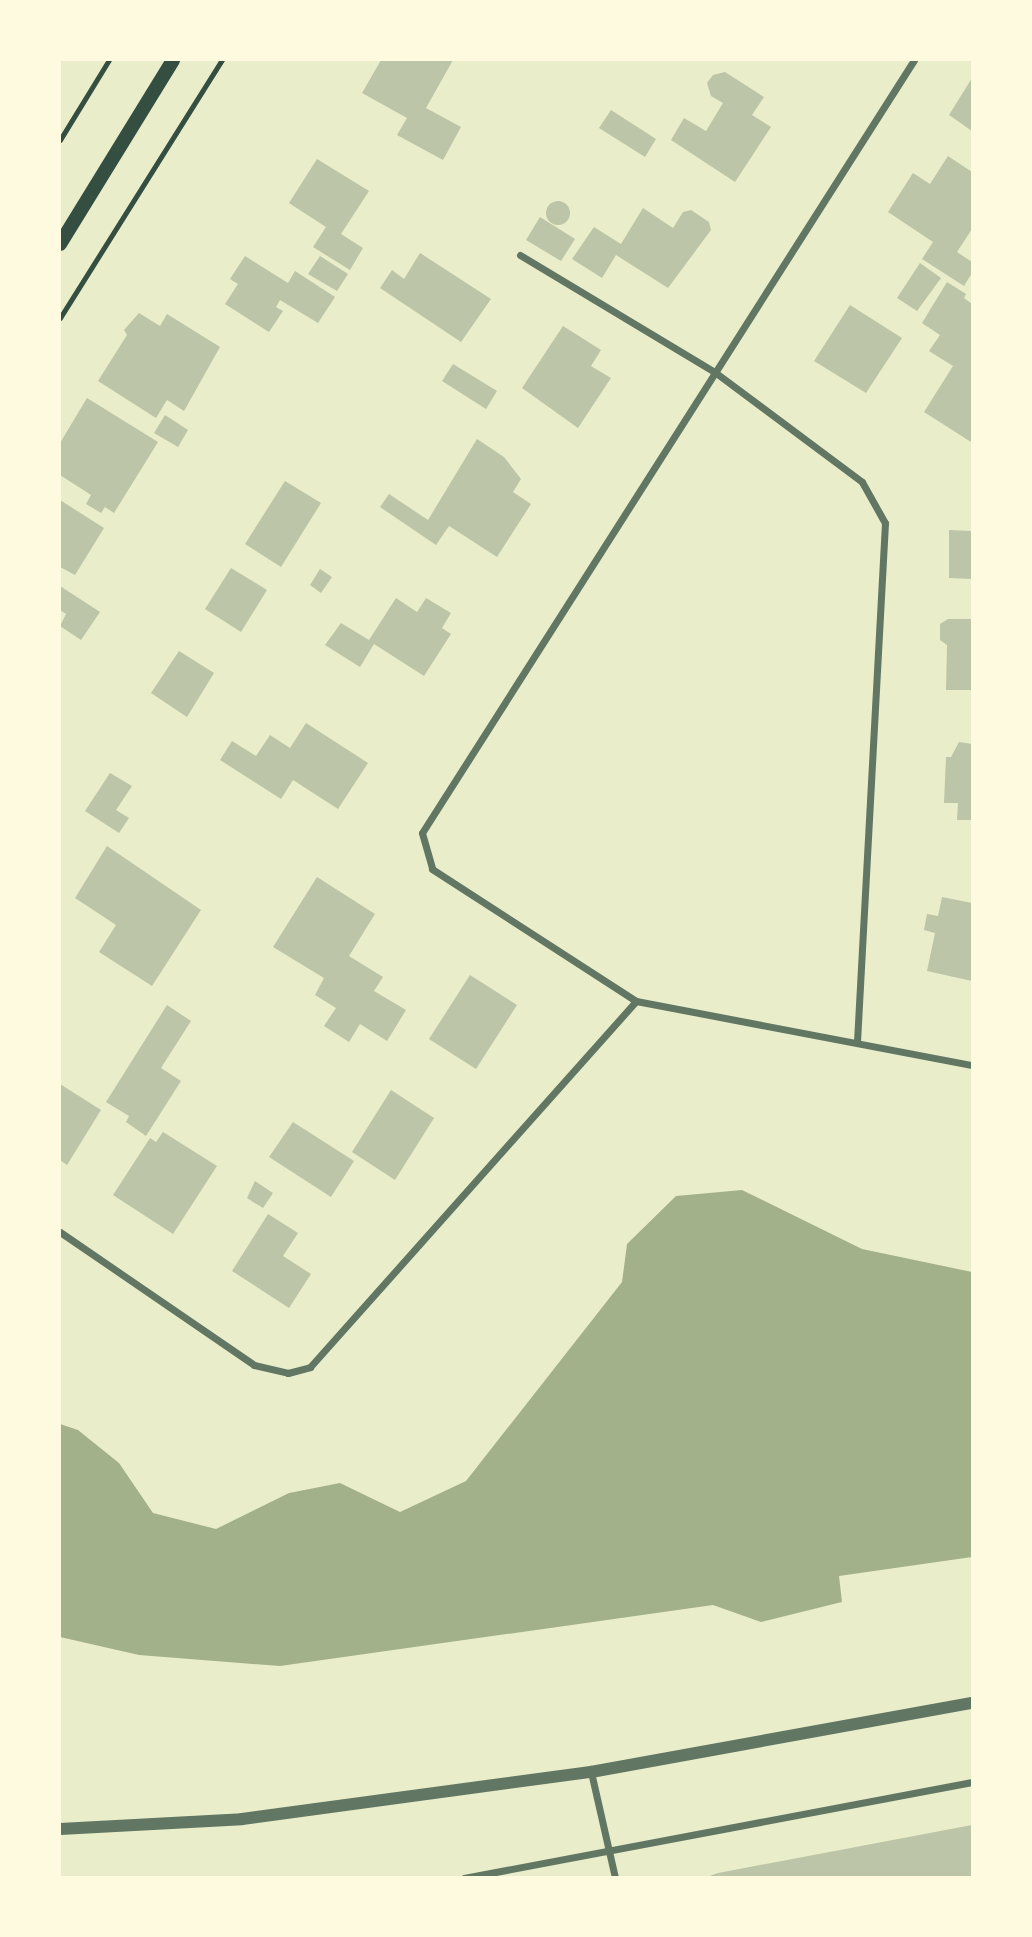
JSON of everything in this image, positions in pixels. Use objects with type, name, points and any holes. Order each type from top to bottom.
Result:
[{"type":"main road","points":[[60,244],[173,60]]},
{"type":"street","points":[[914,60],[422,833],[432,869],[636,1001],[972,1065]]},
{"type":"street","points":[[520,255],[716,373],[862,482],[885,523],[857,1042]]},
{"type":"street","points":[[60,1232],[254,1365],[288,1373],[310,1367],[636,1001]]},
{"type":"street","points":[[60,1829],[242,1819],[591,1772],[972,1703]]},
{"type":"street","points":[[591,1772],[615,1878]]},
{"type":"street","points":[[464,1878],[972,1782]]},
{"type":"path","points":[[60,139],[109,60]]},
{"type":"path","points":[[60,318],[222,60]]},
{"type":"shaded area","points":[[742,1190],[862,1249],[972,1272],[972,1557],[839,1576],[842,1602],[761,1622],[713,1605],[280,1666],[139,1655],[60,1637],[60,1424],[78,1430],[119,1463],[153,1513],[216,1529],[289,1493],[340,1483],[400,1512],[466,1481],[622,1282],[627,1244],[676,1196]]},
{"type":"building","points":[[381,60],[453,60],[426,108],[461,127],[443,160],[397,135],[407,118],[362,93]]},
{"type":"building","points":[[725,72],[764,97],[752,115],[771,127],[735,182],[671,140],[684,118],[706,131],[723,103],[711,96],[707,83],[713,75]]},
{"type":"building","points":[[972,78],[972,131],[949,115]]},
{"type":"building","points":[[611,110],[656,139],[645,157],[599,128]]},
{"type":"building","points":[[948,156],[972,172],[972,229],[957,252],[972,262],[972,273],[964,286],[922,259],[933,242],[888,212],[913,173],[930,184]]},
{"type":"building","points":[[317,159],[369,191],[341,234],[363,248],[350,270],[313,247],[326,227],[289,203]]},
{"type":"building","points":[[558,201],[569,208],[570,213],[563,224],[558,225],[547,218],[546,213],[553,202]]},
{"type":"building","points":[[643,208],[673,228],[683,212],[691,210],[709,222],[711,230],[668,288],[616,255],[602,278],[572,259],[594,227],[621,244]]},
{"type":"building","points":[[540,217],[575,239],[561,261],[526,240]]},
{"type":"building","points":[[420,253],[491,299],[461,342],[380,288],[392,270],[404,279]]},
{"type":"building","points":[[245,256],[288,283],[295,271],[335,297],[318,323],[280,300],[276,307],[283,311],[269,332],[225,304],[238,284],[230,279]]},
{"type":"building","points":[[320,256],[348,274],[337,291],[308,274]]},
{"type":"building","points":[[920,263],[941,278],[917,311],[897,298]]},
{"type":"building","points":[[947,282],[966,294],[964,298],[972,304],[971,442],[924,412],[953,366],[929,351],[940,335],[922,323]]},
{"type":"building","points":[[850,305],[902,338],[866,393],[814,361]]},
{"type":"building","points":[[139,313],[160,326],[167,314],[220,347],[184,411],[167,400],[156,418],[98,381],[127,335],[124,330]]},
{"type":"building","points":[[563,326],[601,350],[591,366],[611,378],[578,428],[522,388]]},
{"type":"building","points":[[453,364],[497,391],[486,409],[442,381]]},
{"type":"building","points":[[87,398],[158,442],[114,513],[105,507],[101,513],[86,504],[91,495],[60,475],[60,443]]},
{"type":"building","points":[[165,415],[188,430],[178,447],[154,433]]},
{"type":"building","points":[[477,439],[504,457],[521,479],[513,492],[531,504],[497,557],[449,526],[436,545],[380,507],[389,494],[428,520]]},
{"type":"building","points":[[285,481],[321,503],[281,567],[245,544]]},
{"type":"building","points":[[60,500],[104,528],[75,575],[60,567]]},
{"type":"building","points":[[949,530],[972,531],[972,579],[949,578]]},
{"type":"building","points":[[231,568],[267,590],[241,632],[205,609]]},
{"type":"building","points":[[320,569],[332,577],[321,593],[310,585]]},
{"type":"building","points":[[60,586],[100,612],[81,640],[60,626],[66,614],[60,610]]},
{"type":"building","points":[[396,598],[417,612],[426,598],[451,613],[442,628],[451,634],[424,676],[374,644],[360,667],[325,645],[341,623],[369,640]]},
{"type":"building","points":[[948,619],[972,619],[972,690],[946,690],[947,645],[940,640],[940,624]]},
{"type":"building","points":[[179,651],[214,673],[187,717],[151,693]]},
{"type":"building","points":[[306,723],[368,763],[338,809],[293,780],[281,799],[220,760],[232,741],[256,756],[270,735],[290,748]]},
{"type":"building","points":[[959,742],[972,744],[972,820],[957,820],[958,803],[944,803],[946,757],[951,757]]},
{"type":"building","points":[[110,773],[132,786],[116,810],[129,818],[119,833],[85,811]]},
{"type":"building","points":[[107,846],[201,910],[152,986],[99,952],[116,925],[75,898]]},
{"type":"building","points":[[317,877],[375,914],[349,956],[383,977],[374,991],[406,1010],[387,1041],[360,1024],[349,1042],[324,1026],[336,1008],[315,995],[324,978],[273,947]]},
{"type":"building","points":[[942,897],[972,903],[972,981],[927,971],[935,933],[924,930],[927,914],[938,916]]},
{"type":"building","points":[[470,975],[517,1005],[476,1069],[429,1039]]},
{"type":"building","points":[[167,1005],[191,1021],[161,1068],[181,1081],[146,1136],[126,1122],[129,1116],[106,1102]]},
{"type":"building","points":[[60,1084],[101,1110],[67,1165],[60,1160]]},
{"type":"building","points":[[391,1090],[434,1118],[395,1180],[352,1152]]},
{"type":"building","points":[[293,1122],[354,1161],[331,1197],[269,1157]]},
{"type":"building","points":[[163,1132],[217,1166],[173,1234],[113,1195],[150,1138],[156,1142]]},
{"type":"building","points":[[255,1181],[273,1193],[263,1208],[247,1198]]},
{"type":"building","points":[[268,1214],[298,1233],[283,1256],[311,1274],[289,1308],[232,1271]]},
{"type":"building","points":[[972,1825],[972,1878],[704,1878],[718,1873]]}]
